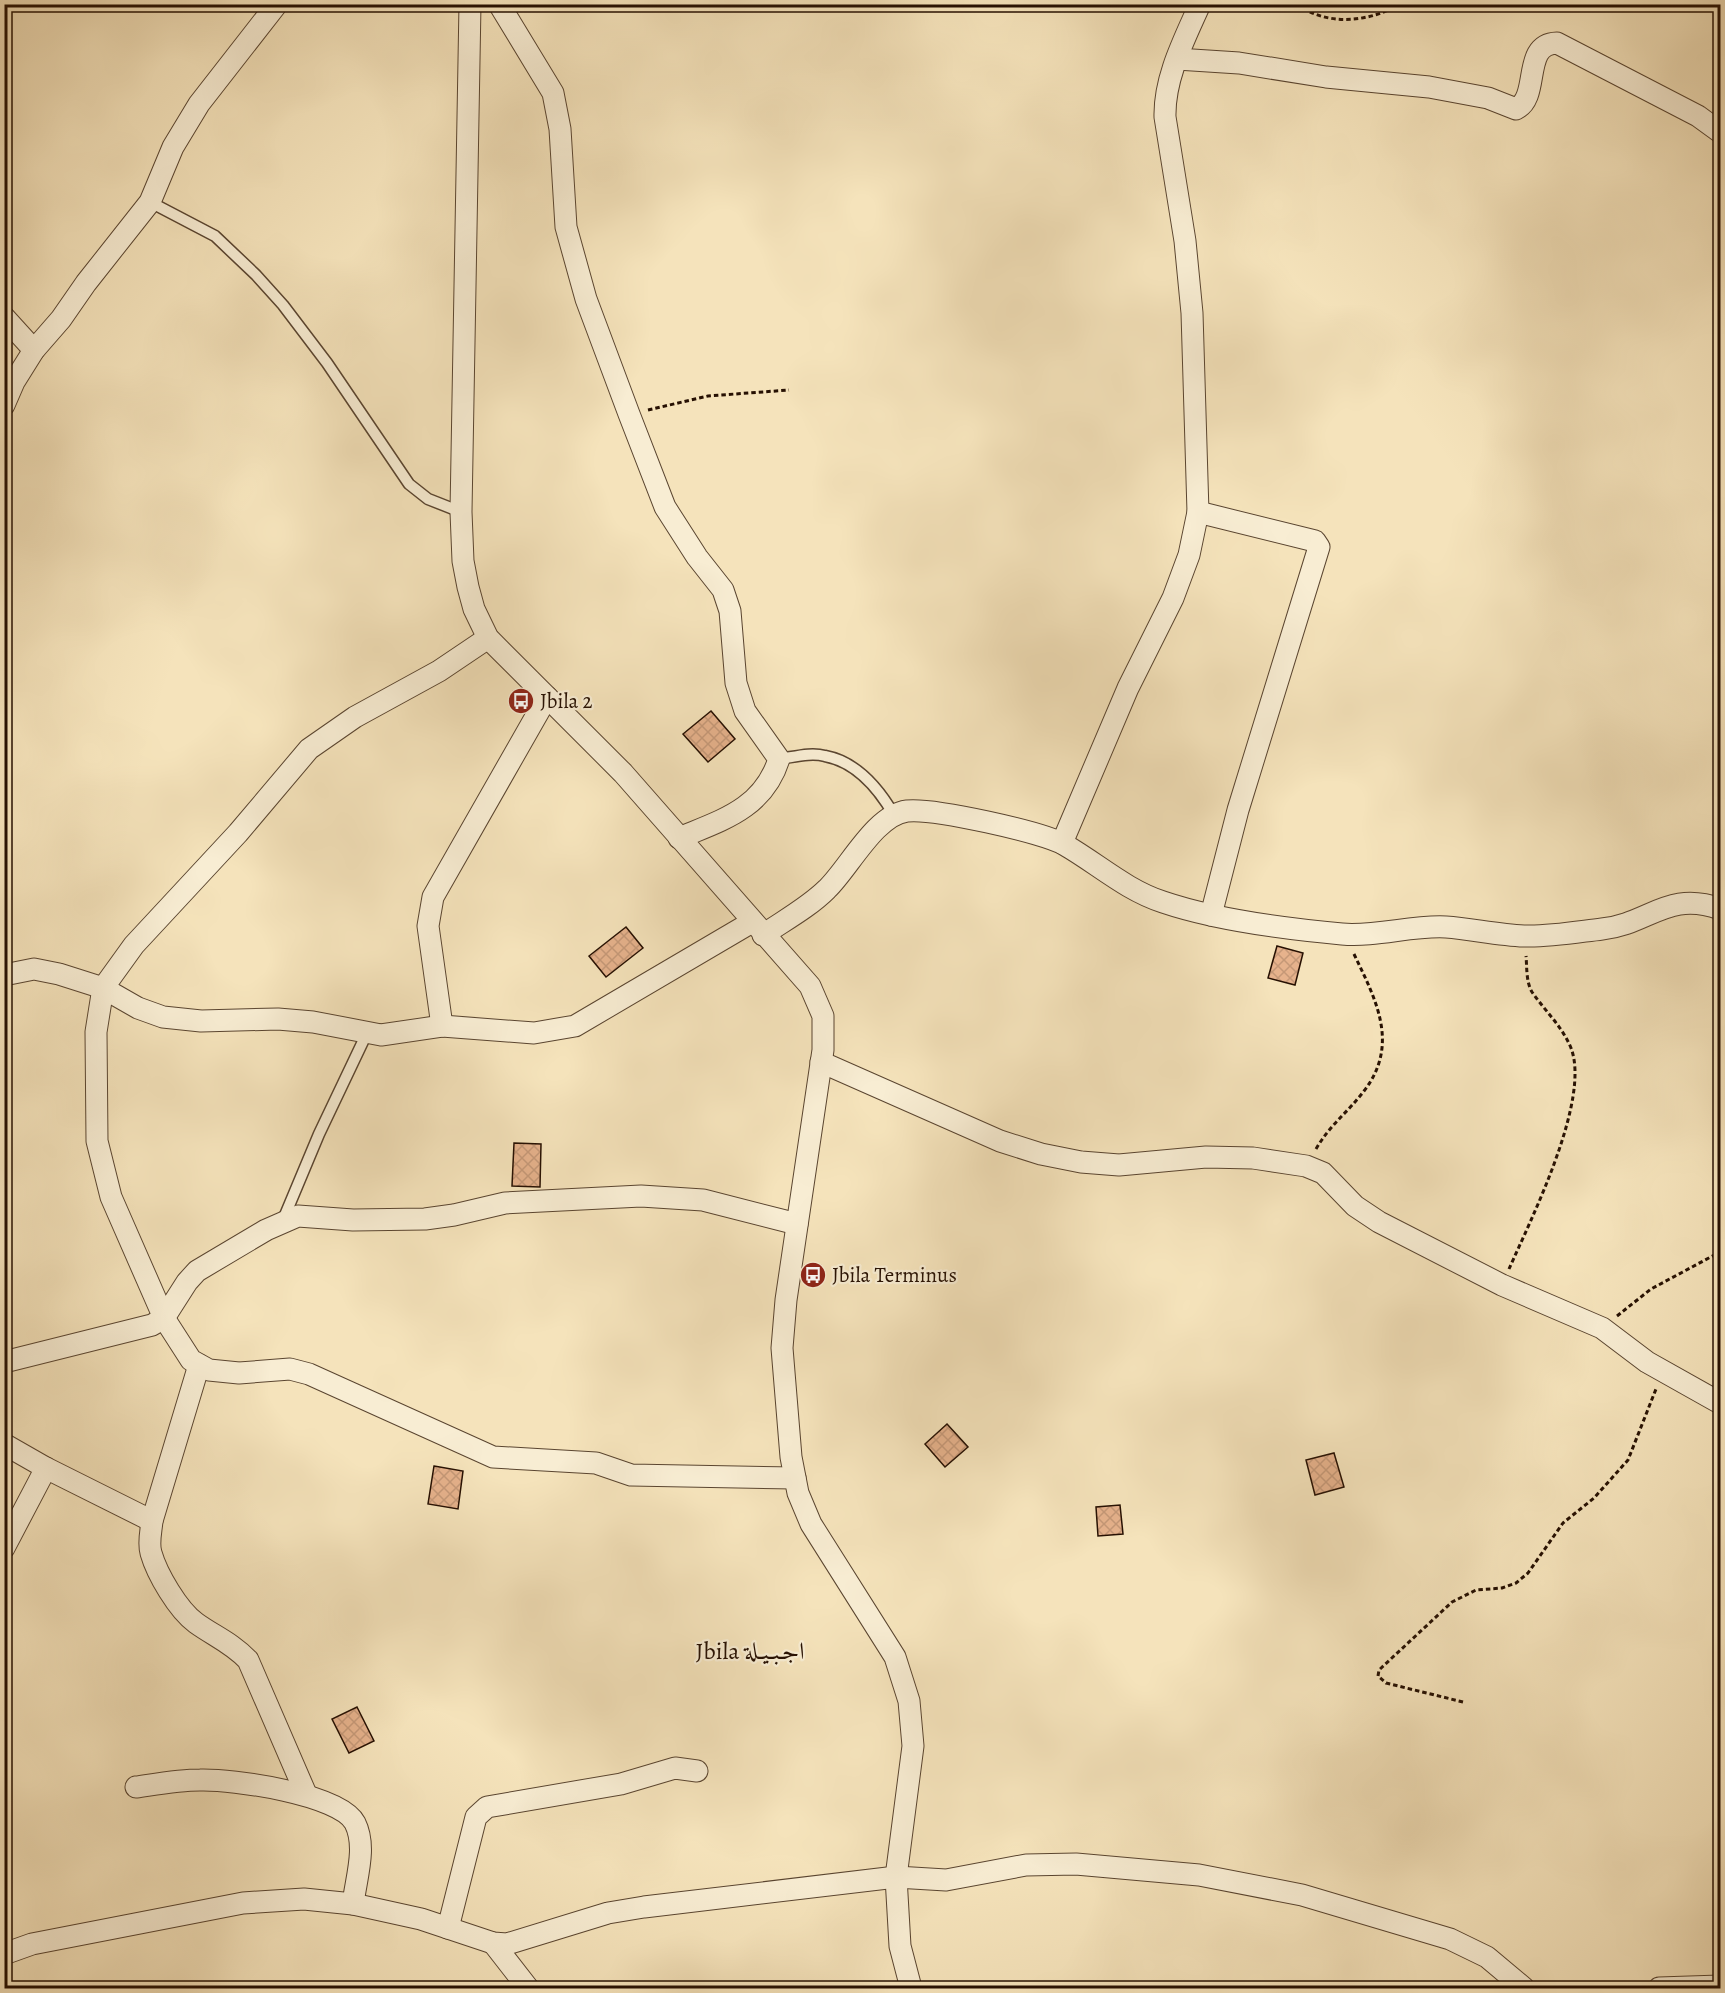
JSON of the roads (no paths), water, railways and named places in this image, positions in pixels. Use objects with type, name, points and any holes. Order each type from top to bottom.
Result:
[{"type":"street","points":[[4,405],[14,382],[34,350],[61,319],[86,283],[150,202],[173,147],[199,104],[277,4]]},
{"type":"street","points":[[470,4],[461,512],[463,561],[468,587],[474,609],[488,638],[623,773],[810,986],[823,1016],[821,1062],[797,1224],[782,1348],[790,1457],[811,1524],[895,1657],[909,1701],[913,1746],[896,1877],[900,1947],[911,1989]]},
{"type":"street","points":[[500,4],[553,93],[560,129],[566,227],[586,299],[665,507],[697,557],[723,590],[730,611],[736,683],[745,711],[779,759],[758,796],[742,811],[679,838]]},
{"type":"street","points":[[1062,843],[1128,688],[1173,598],[1189,555],[1198,512],[1198,447],[1191,301],[1185,241],[1164,99],[1177,59],[1200,4]]},
{"type":"street","points":[[1177,59],[1239,63],[1326,77],[1429,87],[1488,98],[1516,109],[1524,102],[1536,57],[1546,46],[1557,43],[1641,85],[1720,132]]},
{"type":"street","points":[[4,317],[34,350]]},
{"type":"street","points":[[1198,512],[1315,540],[1319,547],[1238,810],[1211,915]]},
{"type":"street","points":[[488,638],[439,671],[355,717],[309,749],[238,833],[134,945],[103,988],[96,1032],[97,1141],[111,1197],[164,1318],[191,1360],[209,1370],[239,1374],[291,1369],[309,1374],[493,1457],[596,1463],[632,1475],[795,1478]]},
{"type":"street","points":[[442,1026],[428,926],[433,897],[547,697]]},
{"type":"street","points":[[4,975],[34,969],[59,974],[103,988],[138,1008],[163,1017],[201,1021],[290,1020],[381,1035],[442,1026],[534,1033],[575,1026],[827,889],[880,825],[894,815],[907,811],[935,812],[1062,843],[1129,888],[1162,902],[1211,915],[1345,934],[1444,927],[1526,937],[1630,924],[1656,910],[1678,903],[1705,903],[1720,909]]},
{"type":"street","points":[[821,1062],[1000,1141],[1041,1154],[1081,1162],[1119,1165],[1206,1157],[1253,1158],[1306,1166],[1323,1173],[1355,1206],[1379,1221],[1502,1285],[1602,1328],[1663,1371],[1720,1402]]},
{"type":"street","points":[[4,1362],[152,1325],[164,1318],[187,1282],[197,1271],[283,1221],[298,1216],[353,1220],[425,1219],[505,1203],[641,1196],[703,1200],[797,1224]]},
{"type":"street","points":[[199,1365],[152,1521],[151,1553],[174,1599],[194,1622],[234,1645],[248,1660],[306,1794]]},
{"type":"street","points":[[4,1444],[46,1468],[152,1521]]},
{"type":"street","points":[[4,1548],[46,1468]]},
{"type":"street","points":[[448,1928],[476,1817],[487,1807],[621,1784],[675,1768],[698,1771]]},
{"type":"street","points":[[136,1786],[199,1780],[222,1781],[306,1794],[339,1806],[354,1821],[362,1841],[352,1904]]},
{"type":"street","points":[[4,1954],[32,1944],[243,1903],[304,1899],[352,1904],[448,1928],[493,1943],[507,1944],[524,1941],[608,1913],[644,1907],[896,1877],[946,1880],[1026,1865],[1076,1864],[1199,1875],[1302,1896],[1450,1940],[1487,1957],[1524,1989]]},
{"type":"street","points":[[493,1943],[528,1988]]},
{"type":"street","points":[[1659,1989],[1720,1986]]},
{"type":"lane","points":[[150,202],[215,236],[256,275],[283,305],[327,363],[410,484],[428,499],[461,512]]},
{"type":"lane","points":[[779,759],[810,755],[825,756],[842,762],[874,784],[894,815]]},
{"type":"lane","points":[[283,1221],[319,1134],[367,1033]]},
{"type":"place","name":"Jbila 2","points":[[521,701]]},
{"type":"place","name":"Jbila Terminus","points":[[813,1275]]},
{"type":"district","name":"Jbila اجـبـيـلة","points":[[750,1651]]}]
